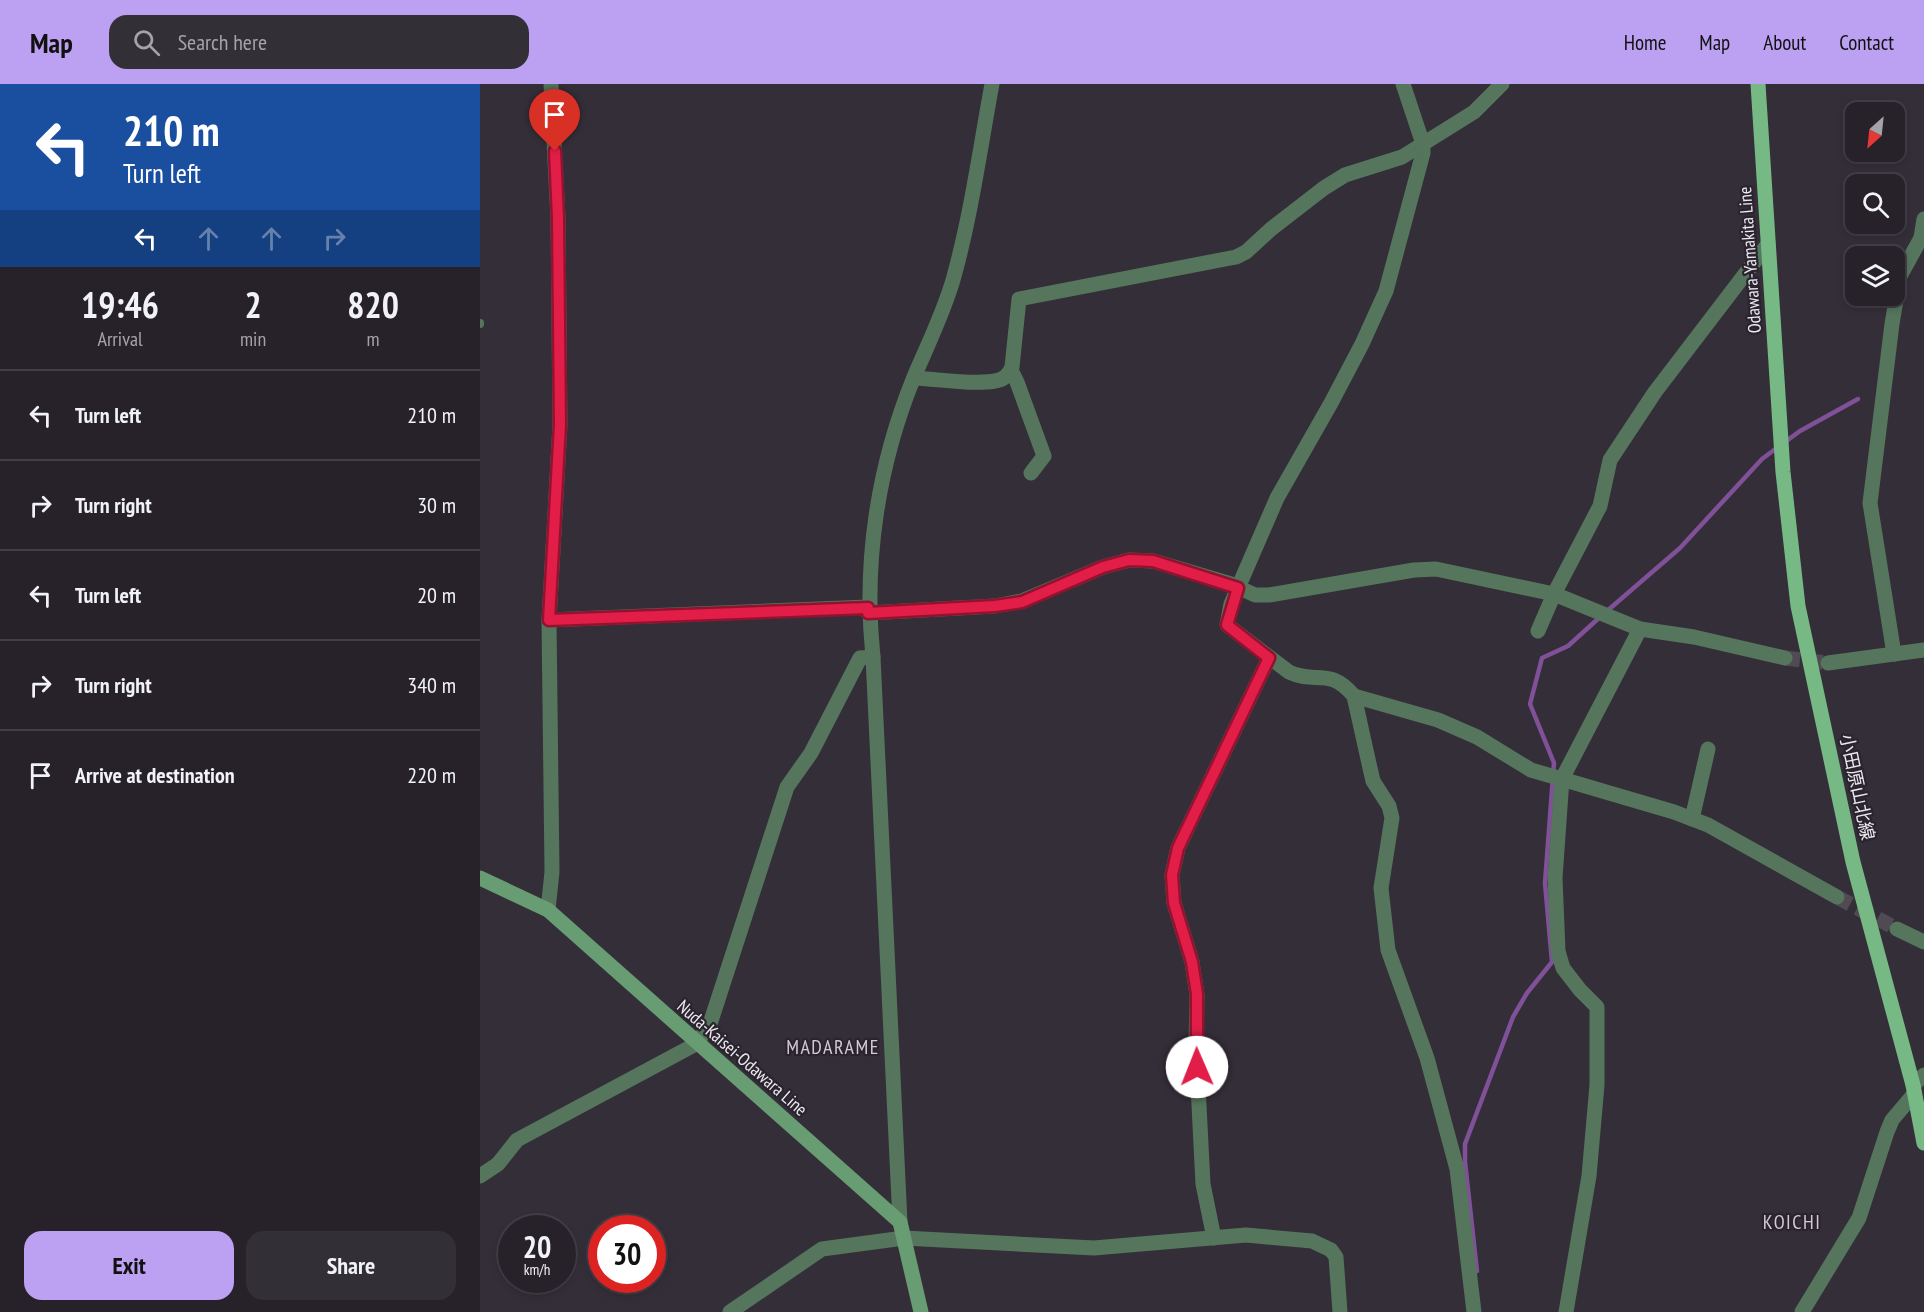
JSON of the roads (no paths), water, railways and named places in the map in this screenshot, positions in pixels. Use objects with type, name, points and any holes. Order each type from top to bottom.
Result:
[{"type":"main road","name":"Odawara-Yamakita Line","points":[[1758,84],[1781,434]]},
{"type":"main road","name":"小田原山北線","points":[[1781,434],[1800,617],[1853,862],[1917,1085],[1924,1143]]},
{"type":"main road","name":"Nuda-Kaisei-Odawara Line","points":[[480,878],[548,910],[696,1044],[900,1222]]},
{"type":"main road","points":[[900,1222],[921,1312]]},
{"type":"street","points":[[548,910],[552,872],[549,620],[560,425],[558,218],[551,84]]},
{"type":"street","points":[[900,1222],[873,657],[868,610],[872,555],[884,465],[914,378],[938,325],[953,280],[968,217],[992,84]]},
{"type":"street","points":[[1403,84],[1423,144],[1386,291],[1362,344],[1277,498],[1238,588],[1227,625],[1269,658],[1299,677],[1333,678],[1347,687],[1354,696],[1371,775],[1389,806],[1392,818],[1381,888],[1388,950],[1427,1058],[1457,1169],[1474,1312]]},
{"type":"street","points":[[914,378],[996,381],[1009,374],[1011,370],[1019,299],[1236,257],[1246,252],[1270,229],[1324,188],[1345,175],[1402,157],[1474,112],[1502,84]]},
{"type":"street","points":[[1894,654],[1870,504],[1900,276],[1921,238],[1924,219]]},
{"type":"street","points":[[1538,632],[1554,594],[1600,506],[1610,460],[1654,392],[1768,244]]},
{"type":"street","points":[[1011,370],[1044,456],[1031,473]]},
{"type":"street","points":[[549,620],[995,606],[1022,602],[1103,567],[1129,560],[1153,561],[1255,595],[1269,595],[1414,570],[1436,569],[1554,594],[1640,629],[1694,637],[1785,658]]},
{"type":"street","points":[[1566,1312],[1590,1164],[1597,1085],[1597,1007],[1563,968],[1558,951],[1555,878],[1562,779],[1640,629]]},
{"type":"street","points":[[1828,663],[1924,650]]},
{"type":"street","points":[[480,1176],[498,1164],[517,1140],[696,1044],[710,1024],[787,787],[811,753],[860,658],[873,657]]},
{"type":"street","points":[[1214,1238],[1203,1185],[1196,1046],[1197,994],[1192,962],[1174,903],[1172,875],[1178,848],[1269,658]]},
{"type":"street","points":[[1354,696],[1438,720],[1477,737],[1531,770],[1708,825],[1837,897]]},
{"type":"street","points":[[1692,819],[1708,749]]},
{"type":"street","points":[[1897,929],[1924,942]]},
{"type":"street","points":[[1802,1312],[1859,1218],[1892,1120],[1917,1085],[1924,1064]]},
{"type":"street","points":[[730,1312],[822,1249],[904,1238],[1094,1248],[1246,1235],[1295,1238],[1322,1245],[1331,1250],[1336,1257],[1340,1312]]},
{"type":"waterway","points":[[1785,442],[1800,431],[1858,399]]},
{"type":"waterway","points":[[1607,611],[1680,548],[1762,459],[1778,447]]},
{"type":"waterway","points":[[1477,1271],[1465,1144],[1513,1017],[1527,993],[1552,962],[1545,883],[1554,763],[1530,704],[1542,658],[1568,646],[1600,617]]},
{"type":"tunnel","points":[[1785,658],[1828,663]]},
{"type":"tunnel","points":[[1837,897],[1897,929]]},
{"type":"district","name":"MADARAME","points":[[833,1047]]},
{"type":"district","name":"KOICHI","points":[[1792,1222]]}]
